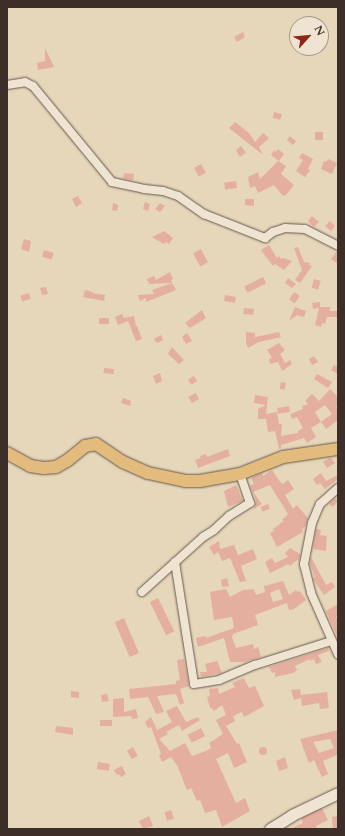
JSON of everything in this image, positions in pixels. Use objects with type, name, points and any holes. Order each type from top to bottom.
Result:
[{"type":"main road","points":[[7,453],[30,466],[44,468],[56,466],[68,460],[85,446],[96,444],[123,462],[140,469],[185,481],[215,479],[240,474],[283,457],[338,449]]},
{"type":"main road","points":[[270,829],[292,815],[338,793]]},
{"type":"street","points":[[7,84],[25,82],[33,86],[112,182],[129,187],[163,191],[178,196],[204,214],[265,238],[273,232],[285,228],[305,229],[338,246]]},
{"type":"street","points":[[142,592],[203,536],[214,530],[229,516],[250,503],[240,474]]},
{"type":"street","points":[[338,488],[320,504],[312,523],[304,564],[311,593],[338,654]]},
{"type":"street","points":[[175,562],[194,684],[219,680],[255,665],[331,641]]},
{"type":"building","points":[[243,32],[245,37],[237,42],[234,37]]},
{"type":"building","points":[[45,48],[54,67],[38,70],[37,63],[45,61]]},
{"type":"building","points":[[274,112],[282,114],[280,120],[273,118]]},
{"type":"building","points":[[235,122],[249,133],[255,142],[263,133],[269,138],[259,147],[263,155],[229,128]]},
{"type":"building","points":[[315,132],[323,132],[323,140],[315,140]]},
{"type":"building","points":[[290,136],[296,141],[293,145],[287,140]]},
{"type":"building","points":[[241,146],[246,153],[240,157],[236,150]]},
{"type":"building","points":[[278,149],[284,154],[279,161],[271,155],[274,150],[276,152]]},
{"type":"building","points":[[302,153],[313,159],[308,169],[310,170],[305,177],[296,171],[303,160],[299,158]]},
{"type":"building","points":[[328,159],[337,163],[332,174],[321,169],[324,161],[326,162]]},
{"type":"building","points":[[278,161],[286,166],[281,174],[294,185],[286,195],[283,196],[274,185],[258,193],[255,186],[250,188],[248,177],[258,172],[260,179]]},
{"type":"building","points":[[201,164],[206,173],[199,177],[194,168]]},
{"type":"building","points":[[124,173],[134,174],[133,180],[123,179]]},
{"type":"building","points":[[236,181],[237,188],[225,190],[224,183]]},
{"type":"building","points":[[78,196],[82,203],[76,207],[72,199]]},
{"type":"building","points":[[245,199],[254,199],[254,206],[245,205]]},
{"type":"building","points":[[145,202],[150,204],[148,211],[143,209]]},
{"type":"building","points":[[113,203],[118,205],[117,211],[112,210]]},
{"type":"building","points":[[160,203],[165,206],[160,212],[155,209]]},
{"type":"building","points":[[312,216],[319,222],[314,227],[308,221]]},
{"type":"building","points":[[330,221],[335,226],[331,231],[325,226]]},
{"type":"building","points":[[164,231],[173,238],[169,244],[166,242],[164,244],[152,237]]},
{"type":"building","points":[[24,239],[31,241],[29,252],[21,249]]},
{"type":"building","points":[[269,245],[277,258],[279,256],[281,259],[283,258],[292,261],[284,270],[275,264],[273,266],[261,250]]},
{"type":"building","points":[[298,247],[304,262],[310,263],[309,265],[312,266],[300,283],[295,280],[302,270],[294,248]]},
{"type":"building","points":[[201,249],[208,262],[200,266],[193,253]]},
{"type":"building","points":[[44,250],[54,253],[52,260],[42,257]]},
{"type":"building","points":[[338,251],[338,264],[331,259]]},
{"type":"building","points":[[170,272],[173,279],[171,280],[172,283],[149,284],[147,279],[154,276],[156,280]]},
{"type":"building","points":[[263,277],[266,283],[247,293],[244,287]]},
{"type":"building","points":[[288,278],[296,284],[292,288],[285,283]]},
{"type":"building","points":[[314,279],[321,281],[318,290],[312,288]]},
{"type":"building","points":[[172,283],[176,290],[146,302],[146,298],[140,301],[138,295],[154,294],[152,290]]},
{"type":"building","points":[[46,287],[48,294],[42,295],[40,288]]},
{"type":"building","points":[[85,290],[93,292],[92,293],[105,295],[104,301],[83,297]]},
{"type":"building","points":[[294,292],[300,296],[295,303],[289,299]]},
{"type":"building","points":[[29,293],[31,299],[22,301],[20,296]]},
{"type":"building","points":[[225,295],[236,297],[235,303],[224,301]]},
{"type":"building","points":[[320,302],[320,307],[330,307],[330,311],[338,311],[338,317],[327,317],[325,324],[322,323],[321,327],[315,325],[319,308],[313,309],[312,303]]},
{"type":"building","points":[[295,307],[306,311],[304,317],[297,315],[289,321]]},
{"type":"building","points":[[244,308],[254,309],[253,315],[243,314]]},
{"type":"building","points":[[202,310],[206,318],[190,328],[185,323]]},
{"type":"building","points":[[122,314],[124,318],[134,316],[136,326],[142,339],[136,341],[128,321],[118,325],[115,317]]},
{"type":"building","points":[[99,318],[109,318],[109,324],[99,324]]},
{"type":"building","points":[[246,332],[255,333],[255,337],[279,332],[281,337],[259,342],[248,348],[246,343]]},
{"type":"building","points":[[187,333],[192,341],[186,344],[182,337]]},
{"type":"building","points":[[161,335],[163,340],[157,343],[154,339]]},
{"type":"building","points":[[279,343],[285,350],[280,354],[285,363],[290,360],[292,364],[282,371],[278,362],[270,364],[269,359],[272,358],[267,350]]},
{"type":"building","points":[[172,347],[184,360],[179,364],[168,354]]},
{"type":"building","points":[[314,356],[318,362],[312,365],[309,359]]},
{"type":"building","points":[[334,365],[338,367],[338,374],[331,370]]},
{"type":"building","points":[[104,368],[114,369],[113,374],[103,373]]},
{"type":"building","points":[[160,373],[162,381],[156,384],[153,376]]},
{"type":"building","points":[[317,374],[332,382],[328,388],[314,379]]},
{"type":"building","points":[[194,376],[197,381],[191,385],[188,380]]},
{"type":"building","points":[[281,382],[286,383],[285,390],[280,389]]},
{"type":"building","points":[[330,389],[338,397],[338,405],[336,407],[338,409],[338,420],[326,429],[321,422],[311,428],[316,437],[307,443],[304,438],[281,445],[281,448],[279,449],[275,431],[268,432],[266,419],[258,419],[258,409],[266,405],[254,403],[255,395],[268,397],[266,414],[277,412],[279,424],[282,424],[281,436],[298,433],[298,431],[303,428],[297,417],[292,419],[290,414],[303,409],[302,406],[308,404],[305,401],[312,394],[319,401]],"holes":[[[325,405],[332,414],[321,422],[315,412]]]},
{"type":"building","points":[[196,393],[199,399],[192,403],[188,397]]},
{"type":"building","points":[[123,398],[131,401],[130,406],[121,403]]},
{"type":"building","points":[[289,406],[290,412],[278,414],[277,408]]},
{"type":"building","points":[[228,449],[230,456],[198,468],[195,460],[201,458],[200,456],[206,454],[207,457]]},
{"type":"building","points":[[331,458],[335,463],[327,468],[323,462]]},
{"type":"building","points":[[272,470],[281,483],[283,484],[288,480],[294,489],[285,495],[293,509],[297,505],[308,518],[306,526],[302,529],[303,532],[277,547],[270,533],[284,521],[282,520],[288,514],[270,485],[253,492],[262,504],[254,509],[256,500],[250,486],[254,484],[251,478],[262,473],[263,476]]},
{"type":"building","points":[[321,473],[326,481],[338,475],[338,479],[325,489],[320,483],[317,485],[313,479]]},
{"type":"building","points":[[236,485],[243,501],[228,507],[224,491]]},
{"type":"building","points":[[335,498],[338,501],[333,507],[329,504]]},
{"type":"building","points":[[268,504],[270,509],[262,512],[261,507]]},
{"type":"building","points":[[316,529],[321,530],[320,535],[327,536],[326,551],[313,549]]},
{"type":"building","points":[[219,541],[220,549],[234,545],[238,555],[253,549],[257,559],[241,566],[246,581],[240,582],[230,558],[222,561],[218,552],[214,555],[209,547]]},
{"type":"building","points":[[290,548],[300,554],[299,561],[297,560],[290,566],[288,564],[270,573],[265,562],[272,558],[275,563],[288,557],[285,553]]},
{"type":"building","points":[[311,557],[326,585],[332,582],[335,587],[324,595],[313,579],[315,577],[310,564]]},
{"type":"building","points":[[227,578],[229,586],[222,587],[221,580]]},
{"type":"building","points":[[283,581],[289,595],[296,590],[298,592],[300,591],[306,600],[294,609],[289,610],[287,603],[255,615],[258,625],[233,634],[232,637],[236,648],[253,644],[254,649],[258,647],[261,657],[245,662],[230,662],[224,638],[198,647],[196,638],[206,636],[206,638],[234,628],[232,617],[214,620],[210,592],[226,589],[230,597],[243,590],[254,589],[256,595],[265,592],[264,586]],"holes":[[[279,589],[283,599],[273,602],[270,593]]]},
{"type":"building","points":[[158,598],[174,631],[166,635],[150,602]]},
{"type":"building","points":[[338,604],[338,615],[336,616],[338,621],[338,638],[326,611]]},
{"type":"building","points":[[124,618],[139,653],[130,657],[115,622]]},
{"type":"building","points":[[328,648],[329,651],[318,655],[322,662],[316,664],[314,659],[310,661],[310,659],[295,666],[297,670],[293,673],[275,677],[275,672],[272,673],[269,667]]},
{"type":"building","points":[[184,659],[189,686],[180,689],[184,703],[180,705],[176,694],[157,696],[164,712],[156,714],[148,697],[130,699],[129,689],[176,684],[176,681],[180,680],[177,660]]},
{"type":"building","points":[[217,661],[222,673],[201,677],[200,672],[207,672],[205,664]]},
{"type":"building","points":[[244,678],[249,688],[255,686],[264,706],[244,717],[242,712],[233,716],[235,721],[226,726],[237,744],[239,743],[247,762],[234,768],[228,753],[216,759],[236,803],[245,798],[250,811],[222,827],[216,810],[205,813],[200,800],[197,801],[191,788],[187,790],[177,765],[171,757],[162,762],[159,755],[161,754],[151,727],[148,728],[145,722],[151,717],[157,730],[172,722],[166,711],[177,706],[186,722],[198,717],[200,720],[182,731],[179,725],[166,732],[168,734],[159,739],[170,751],[185,743],[192,756],[206,751],[211,748],[209,743],[223,734],[216,720],[226,715],[222,705],[214,711],[210,708],[207,697],[210,696],[209,689],[218,688],[219,694],[235,687],[232,683]]},
{"type":"building","points":[[300,689],[301,695],[327,692],[329,708],[320,709],[319,703],[302,706],[301,698],[294,700],[291,690]]},
{"type":"building","points":[[71,691],[79,692],[79,698],[71,697]]},
{"type":"building","points":[[107,694],[109,701],[102,702],[101,695]]},
{"type":"building","points":[[124,698],[124,712],[136,709],[138,718],[132,719],[131,716],[113,717],[113,699]]},
{"type":"building","points":[[100,720],[112,720],[112,726],[100,726]]},
{"type":"building","points":[[56,726],[73,728],[73,735],[55,732]]},
{"type":"building","points":[[201,728],[205,736],[192,743],[188,735]]},
{"type":"building","points":[[338,730],[338,758],[337,755],[323,761],[328,774],[322,777],[314,760],[309,763],[300,739]],"holes":[[[330,739],[334,748],[319,753],[313,742]]]},
{"type":"building","points":[[133,747],[138,756],[132,759],[127,750]]},
{"type":"building","points":[[261,747],[265,747],[267,751],[265,755],[261,755],[259,753],[259,749]]},
{"type":"building","points":[[285,757],[288,768],[279,771],[276,761]]},
{"type":"building","points":[[98,762],[110,764],[109,771],[97,769]]},
{"type":"building","points":[[122,766],[126,774],[121,777],[119,774],[117,775],[114,770]]},
{"type":"building","points":[[322,808],[328,820],[316,826],[317,829],[290,829],[303,823],[301,818]]},
{"type":"building","points":[[171,810],[174,819],[167,821],[164,812]]},
{"type":"building","points":[[149,816],[153,826],[143,829],[139,821]]},
{"type":"building","points":[[338,816],[338,829],[333,829],[332,817]]}]
